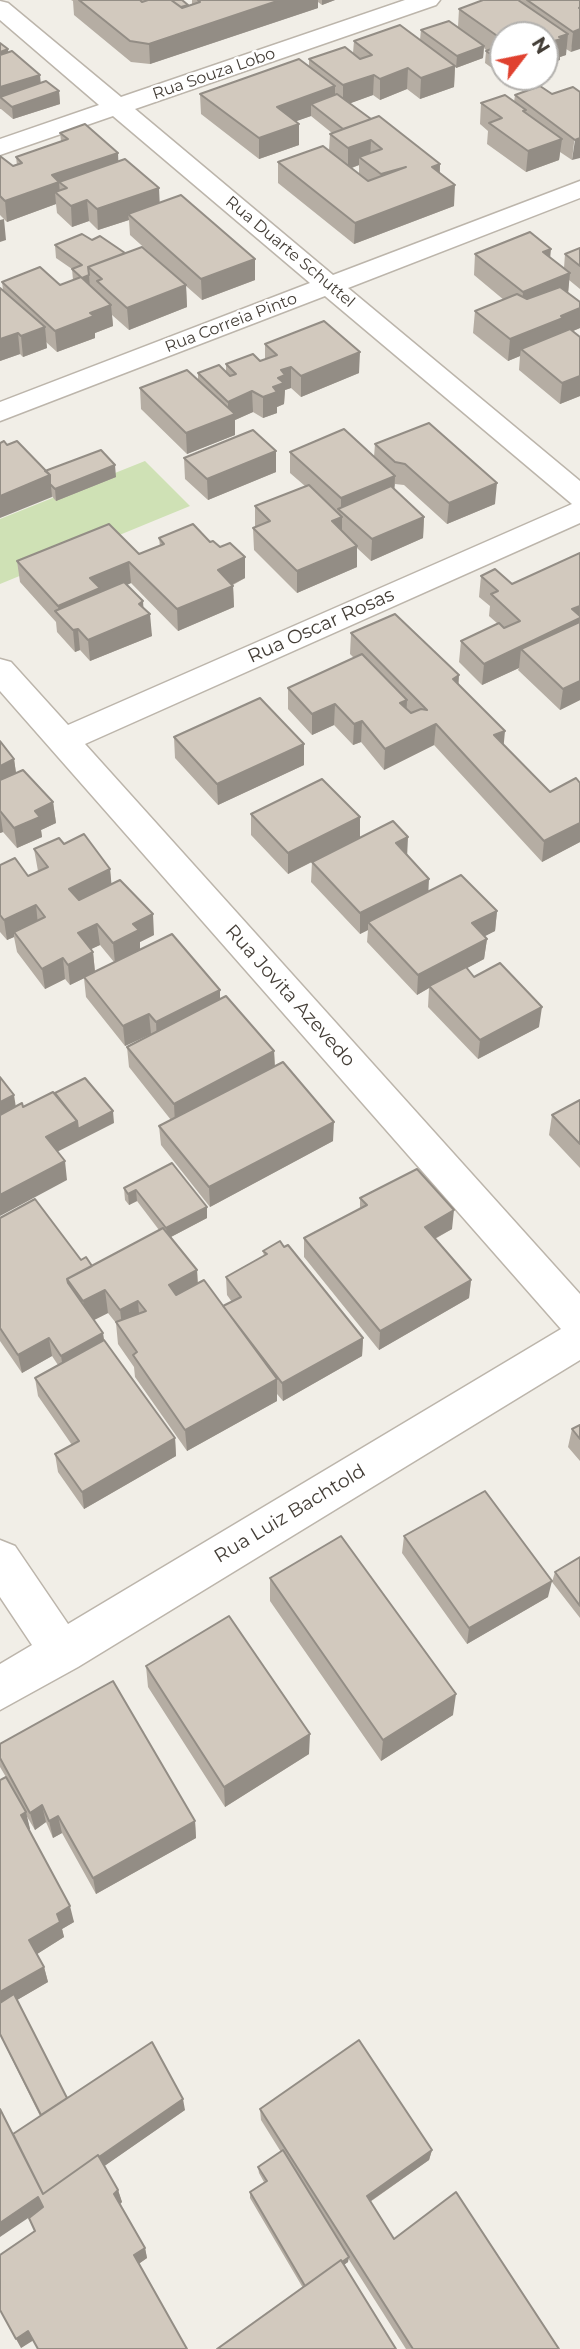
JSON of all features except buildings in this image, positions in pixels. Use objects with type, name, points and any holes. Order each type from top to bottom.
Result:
[{"type":"street","name":"Rua Souza Lobo","points":[[0,147],[428,0]]},
{"type":"street","name":"Rua Duarte Schuttel","points":[[0,8],[580,497]]},
{"type":"street","name":"Rua Correia Pinto","points":[[0,412],[580,189]]},
{"type":"street","name":"Rua Oscar Rosas","points":[[62,740],[580,512]]},
{"type":"street","name":"Rua Jovita Azevedo","points":[[0,670],[580,1322]]},
{"type":"street","name":"Rua Luiz Bachtold","points":[[0,1689],[580,1339]]},
{"type":"street","points":[[0,1560],[62,1652]]},
{"type":"green space","points":[[145,461],[190,506],[0,584],[0,519]]}]
